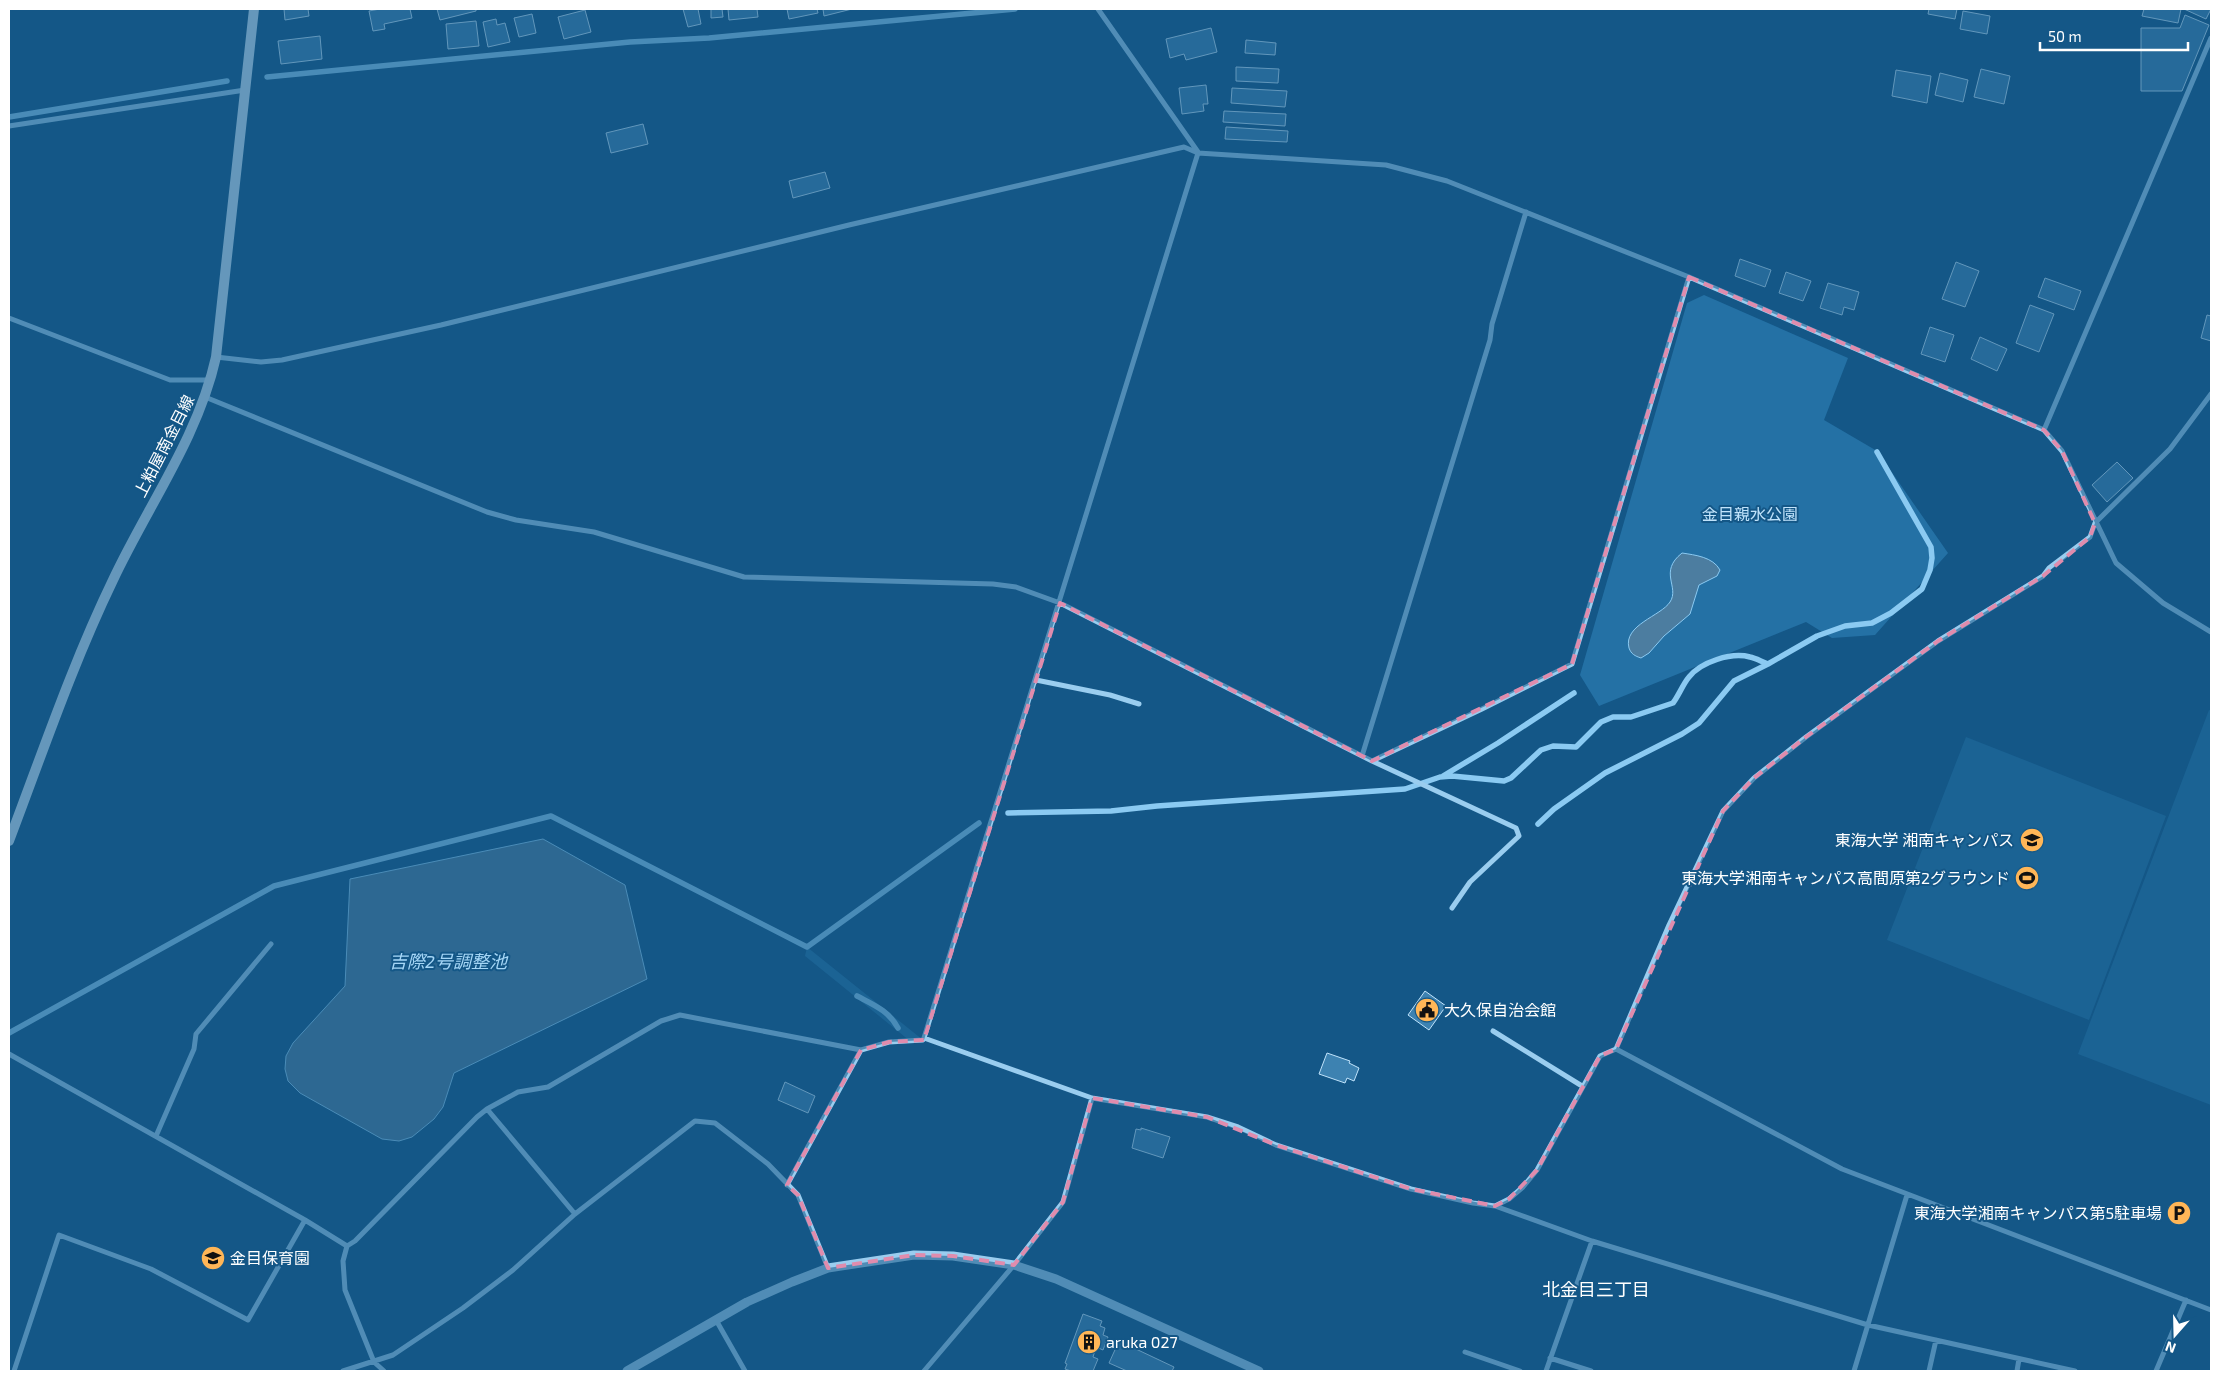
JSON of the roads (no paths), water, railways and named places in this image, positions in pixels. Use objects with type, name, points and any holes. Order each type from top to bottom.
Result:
[{"type":"main road","name":"上粕屋南金目線","points":[[9,841],[76,665],[112,581],[191,430],[211,380],[216,358],[254,9]]},
{"type":"street","points":[[1098,9],[1198,153]]},
{"type":"street","points":[[2044,430],[2211,38]]},
{"type":"street","points":[[9,126],[245,90]]},
{"type":"street","points":[[216,358],[261,362],[282,360],[441,326],[840,227],[1184,147],[1198,153],[1386,165],[1447,181],[1689,276],[2044,430],[2062,451],[2116,563],[2163,603],[2211,632]]},
{"type":"street","points":[[924,1038],[1198,153]]},
{"type":"street","points":[[1362,756],[1487,350],[1492,324],[1526,212]]},
{"type":"street","points":[[1372,761],[1572,664],[1689,276]]},
{"type":"street","points":[[9,318],[170,380],[211,380]]},
{"type":"street","points":[[1495,1206],[1509,1199],[1538,1170],[1600,1056],[1616,1049],[1669,925],[1723,811],[1754,778],[1806,737],[1938,641],[2043,576],[2049,568],[2090,537],[2096,523],[2170,449],[2211,394]]},
{"type":"street","points":[[205,397],[486,512],[516,520],[594,532],[744,577],[993,584],[1016,587],[1060,603],[1372,761],[1516,828],[1519,836],[1470,882],[1452,908]]},
{"type":"street","points":[[1036,680],[1110,694],[1139,704]]},
{"type":"street","points":[[156,1136],[194,1048],[196,1034],[271,944]]},
{"type":"street","points":[[384,1371],[374,1362],[345,1290],[343,1261],[347,1246],[355,1241],[487,1108],[518,1092],[548,1087],[661,1021],[680,1015],[861,1050],[889,1042],[923,1040],[924,1038],[1092,1098],[1207,1116],[1238,1127],[1276,1145],[1411,1189],[1495,1206],[1592,1241],[1868,1325],[2075,1371]]},
{"type":"street","points":[[1493,1031],[1582,1086]]},
{"type":"street","points":[[1616,1049],[1842,1169],[1907,1195],[2048,1246],[2211,1310]]},
{"type":"street","points":[[787,1185],[861,1050]]},
{"type":"street","points":[[9,1054],[305,1220],[347,1246]]},
{"type":"street","points":[[924,1371],[1014,1265],[1063,1202],[1092,1098]]},
{"type":"street","points":[[487,1108],[575,1214]]},
{"type":"street","points":[[343,1371],[393,1355],[463,1308],[513,1270],[575,1214],[696,1121],[715,1123],[768,1164],[798,1195],[828,1268]]},
{"type":"street","points":[[1854,1371],[1907,1195]]},
{"type":"street","points":[[14,1371],[59,1236],[151,1269],[248,1320],[305,1220]]},
{"type":"street","points":[[1546,1371],[1592,1241]]},
{"type":"street","points":[[627,1371],[748,1302],[828,1268],[914,1256],[953,1256],[1014,1265],[1056,1279],[1259,1371]]},
{"type":"street","points":[[2156,1371],[2186,1300]]},
{"type":"street","points":[[716,1320],[745,1371]]},
{"type":"street","points":[[1929,1371],[1936,1340]]},
{"type":"street","points":[[1465,1352],[1520,1371]]},
{"type":"street","points":[[1550,1358],[1591,1371]]},
{"type":"street","points":[[2016,1371],[2019,1359]]},
{"type":"water","points":[[1682,553],[1708,559],[1720,570],[1717,576],[1699,585],[1690,614],[1664,636],[1649,653],[1641,658],[1632,653],[1629,648],[1629,640],[1637,627],[1670,602],[1673,591],[1671,567]]},
{"type":"water","name":"吉際2号調整池","points":[[543,839],[625,885],[647,979],[454,1073],[443,1107],[434,1119],[412,1137],[399,1141],[382,1139],[300,1093],[288,1081],[285,1069],[286,1056],[293,1043],[345,986],[350,879]]},
{"type":"waterway","points":[[267,77],[630,42],[709,38],[1015,9]]},
{"type":"waterway","points":[[9,117],[227,81]]},
{"type":"waterway","points":[[1008,813],[1111,811],[1157,806],[1405,789],[1440,777],[1452,776],[1504,781],[1511,778],[1541,750],[1553,746],[1576,747],[1601,722],[1613,717],[1631,717],[1673,703],[1689,677],[1709,663],[1726,657],[1742,656],[1768,664],[1817,636],[1845,626],[1872,623],[1891,613],[1922,589],[1930,570],[1931,547],[1877,452]]},
{"type":"waterway","points":[[1538,824],[1554,809],[1605,773],[1682,734],[1699,723],[1734,681],[1768,664]]},
{"type":"waterway","points":[[1443,776],[1498,743],[1574,693]]},
{"type":"waterway","points":[[9,1033],[274,886],[551,816],[807,947],[979,823]]},
{"type":"waterway","points":[[857,996],[886,1013],[898,1028]]},
{"type":"place","name":"東海大学 湘南キャンパス","points":[[2032,840]]},
{"type":"place","name":"東海大学湘南キャンパス高間原第2グラウンド","points":[[2027,878]]},
{"type":"place","name":"大久保自治会館","points":[[1427,1010]]},
{"type":"place","name":"東海大学湘南キャンパス第5駐車場","points":[[2179,1213]]},
{"type":"place","name":"金目保育園","points":[[213,1258]]},
{"type":"place","name":"aruka 027","points":[[1089,1342]]},
{"type":"district","name":"北金目三丁目","points":[[1596,1290]]},
{"type":"park label","name":"金目親水公園","points":[[1750,514]]}]
